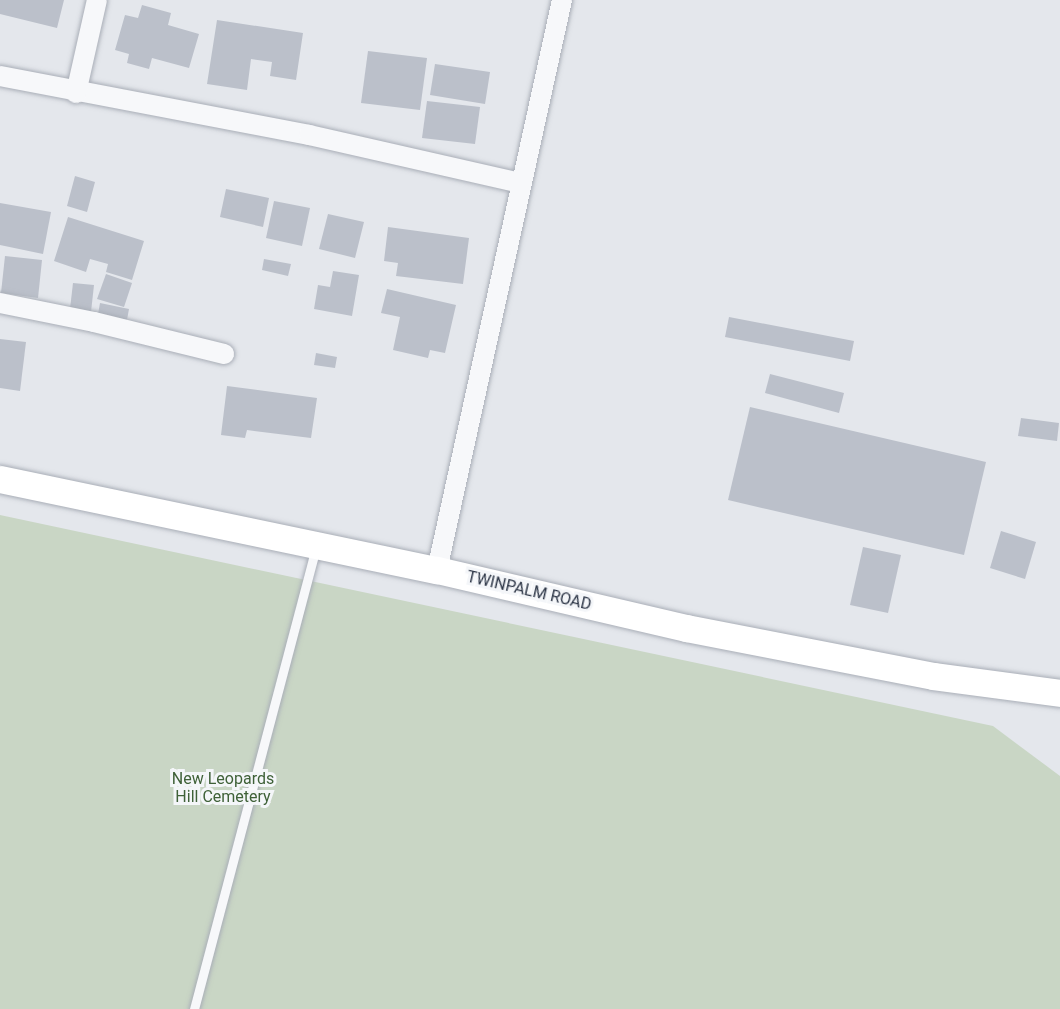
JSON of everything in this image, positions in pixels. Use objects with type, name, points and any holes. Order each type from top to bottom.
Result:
[{"type":"main road","name":"TWINPALM ROAD","points":[[0,478],[437,570],[698,630],[933,676],[1060,693]]},
{"type":"street","points":[[76,93],[97,0]]},
{"type":"street","points":[[437,570],[562,0]]},
{"type":"street","points":[[0,76],[76,93],[298,133],[521,183]]},
{"type":"street","points":[[0,303],[224,354]]},
{"type":"lane","points":[[194,1009],[316,544]]},
{"type":"green space","name":"New Leopards Hill Cemetery","points":[[0,515],[993,726],[1060,776],[1060,1009],[0,1009]]},
{"type":"building","points":[[0,0],[64,0],[57,28],[0,14]]},
{"type":"building","points":[[142,5],[171,13],[168,25],[199,34],[189,68],[152,58],[149,69],[127,63],[129,54],[115,50],[125,15],[138,18]]},
{"type":"building","points":[[217,20],[303,33],[296,80],[270,76],[272,62],[251,59],[247,90],[207,84]]},
{"type":"building","points":[[368,51],[427,58],[420,110],[361,103]]},
{"type":"building","points":[[435,64],[490,72],[485,104],[430,95]]},
{"type":"building","points":[[427,101],[480,107],[475,144],[422,138]]},
{"type":"building","points":[[75,176],[95,182],[87,212],[67,206]]},
{"type":"building","points":[[226,189],[269,198],[263,227],[220,217]]},
{"type":"building","points":[[274,201],[310,208],[302,246],[266,238]]},
{"type":"building","points":[[0,203],[51,212],[43,254],[0,245]]},
{"type":"building","points":[[328,214],[364,222],[355,258],[319,249]]},
{"type":"building","points":[[68,217],[144,241],[132,280],[106,272],[108,264],[90,259],[86,272],[54,261]]},
{"type":"building","points":[[388,227],[469,238],[463,284],[396,276],[398,263],[384,261]]},
{"type":"building","points":[[5,256],[42,260],[38,298],[1,293]]},
{"type":"building","points":[[264,259],[291,264],[288,276],[262,270]]},
{"type":"building","points":[[333,271],[359,275],[352,316],[314,309],[318,285],[330,287]]},
{"type":"building","points":[[106,274],[132,283],[124,307],[97,299]]},
{"type":"building","points":[[73,283],[94,285],[91,312],[70,309]]},
{"type":"building","points":[[387,289],[456,305],[445,353],[430,350],[428,358],[393,350],[400,317],[381,313]]},
{"type":"building","points":[[100,303],[129,309],[126,325],[97,320]]},
{"type":"building","points":[[729,317],[854,341],[850,361],[725,337]]},
{"type":"building","points":[[0,339],[26,342],[20,391],[0,388]]},
{"type":"building","points":[[316,353],[337,357],[335,368],[314,365]]},
{"type":"building","points":[[770,374],[844,393],[839,413],[765,393]]},
{"type":"building","points":[[227,386],[317,398],[311,438],[247,430],[245,438],[221,435]]},
{"type":"building","points":[[750,407],[986,462],[964,555],[728,500]]},
{"type":"building","points":[[1021,418],[1059,423],[1057,441],[1018,436]]},
{"type":"building","points":[[1001,531],[1036,542],[1025,579],[990,568]]},
{"type":"building","points":[[863,547],[901,555],[888,613],[850,605]]}]
